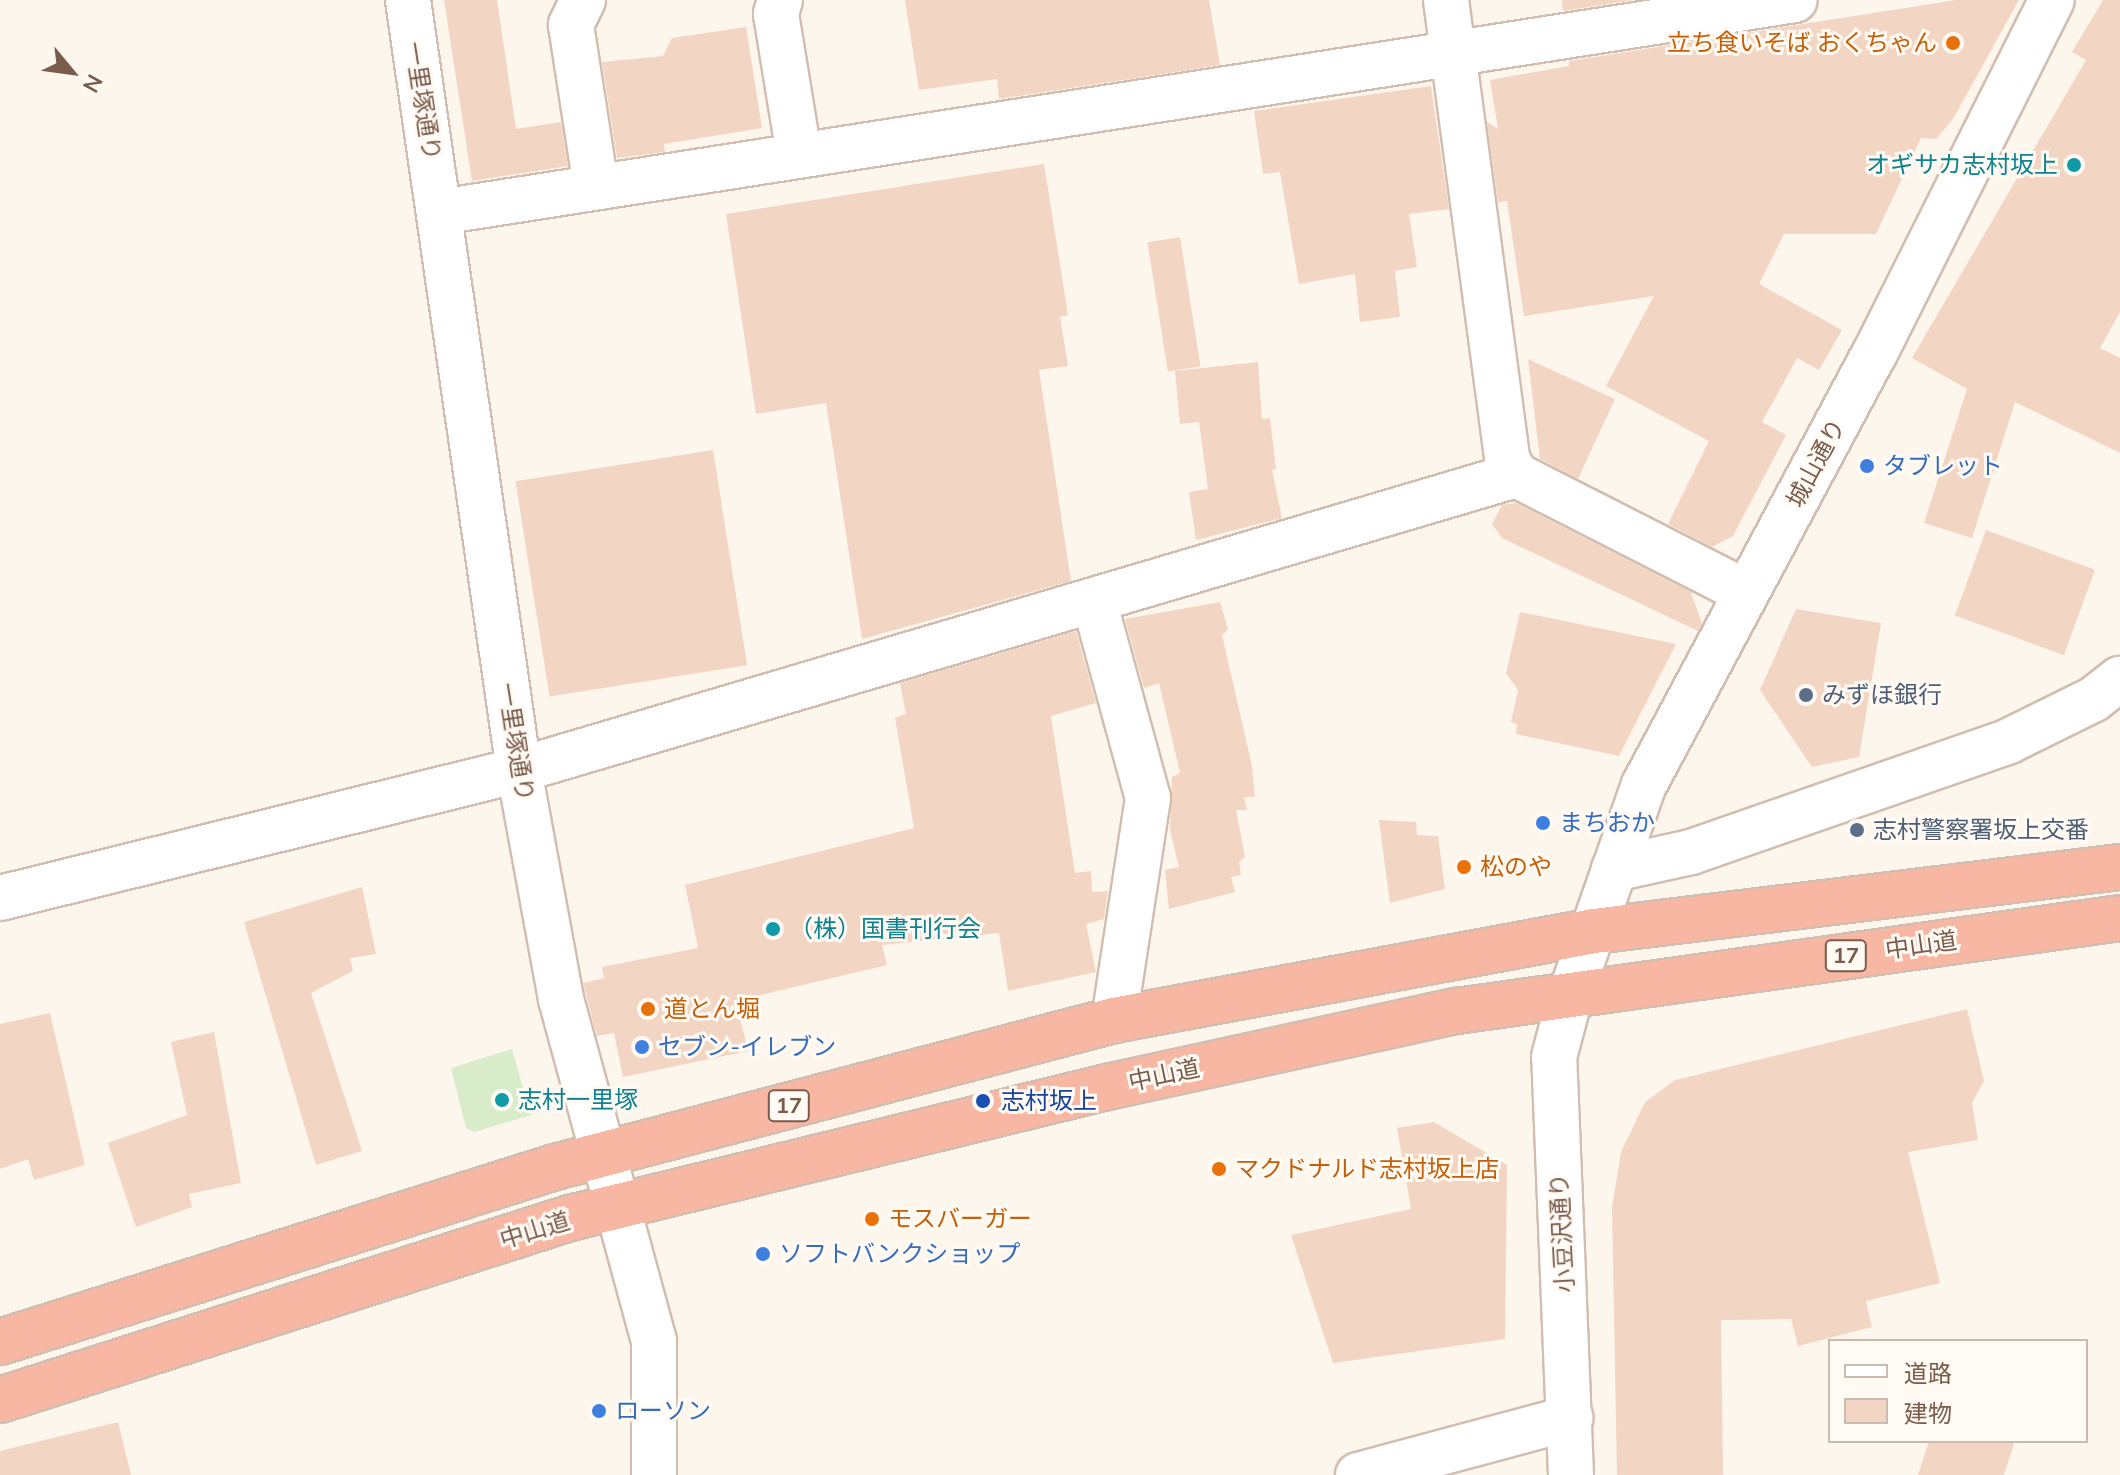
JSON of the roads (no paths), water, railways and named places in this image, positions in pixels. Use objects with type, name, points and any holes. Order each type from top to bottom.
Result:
[{"type":"highway","name":"17","points":[[0,1342],[604,1154],[1114,1020],[1594,931],[2120,867]]},
{"type":"highway","name":"中山道","points":[[0,1400],[618,1206],[1107,1087],[1457,1011],[2120,918]]},
{"type":"street","name":"一里塚通り","points":[[408,0],[519,770],[561,999],[654,1341],[654,1475]]},
{"type":"street","points":[[583,0],[571,25],[596,186]]},
{"type":"street","points":[[780,0],[776,14],[799,155]]},
{"type":"street","points":[[1446,0],[1507,459],[1516,475],[1746,592]]},
{"type":"street","points":[[440,212],[1795,0]]},
{"type":"street","name":"城山通り","points":[[1594,931],[1644,785],[1874,355],[2052,0]]},
{"type":"street","points":[[0,898],[519,770],[1516,475]]},
{"type":"street","points":[[1094,601],[1148,798],[1114,1020]]},
{"type":"street","points":[[1614,869],[1691,852],[2009,741],[2094,699],[2120,679]]},
{"type":"street","name":"小豆沢通り","points":[[1571,1475],[1554,1057],[1571,993],[1594,931]]},
{"type":"street","points":[[1358,1475],[1571,1418]]},
{"type":"place","name":"立ち食いそば おくちゃん","points":[[1953,43]]},
{"type":"place","name":"オギサカ志村坂上","points":[[2074,165]]},
{"type":"place","name":"タブレット","points":[[1867,466]]},
{"type":"place","name":"みずほ銀行","points":[[1806,695]]},
{"type":"place","name":"まちおか","points":[[1543,823]]},
{"type":"place","name":"志村警察署坂上交番","points":[[1857,830]]},
{"type":"place","name":"松のや","points":[[1464,867]]},
{"type":"place","name":"（株）国書刊行会","points":[[773,929]]},
{"type":"place","name":"道とん堀","points":[[648,1009]]},
{"type":"place","name":"セブン-イレブン","points":[[642,1047]]},
{"type":"place","name":"志村一里塚","points":[[502,1100]]},
{"type":"place","name":"志村坂上","points":[[983,1101]]},
{"type":"place","name":"マクドナルド志村坂上店","points":[[1219,1169]]},
{"type":"place","name":"モスバーガー","points":[[872,1219]]},
{"type":"place","name":"ソフトバンクショップ","points":[[763,1254]]},
{"type":"place","name":"ローソン","points":[[599,1411]]}]
